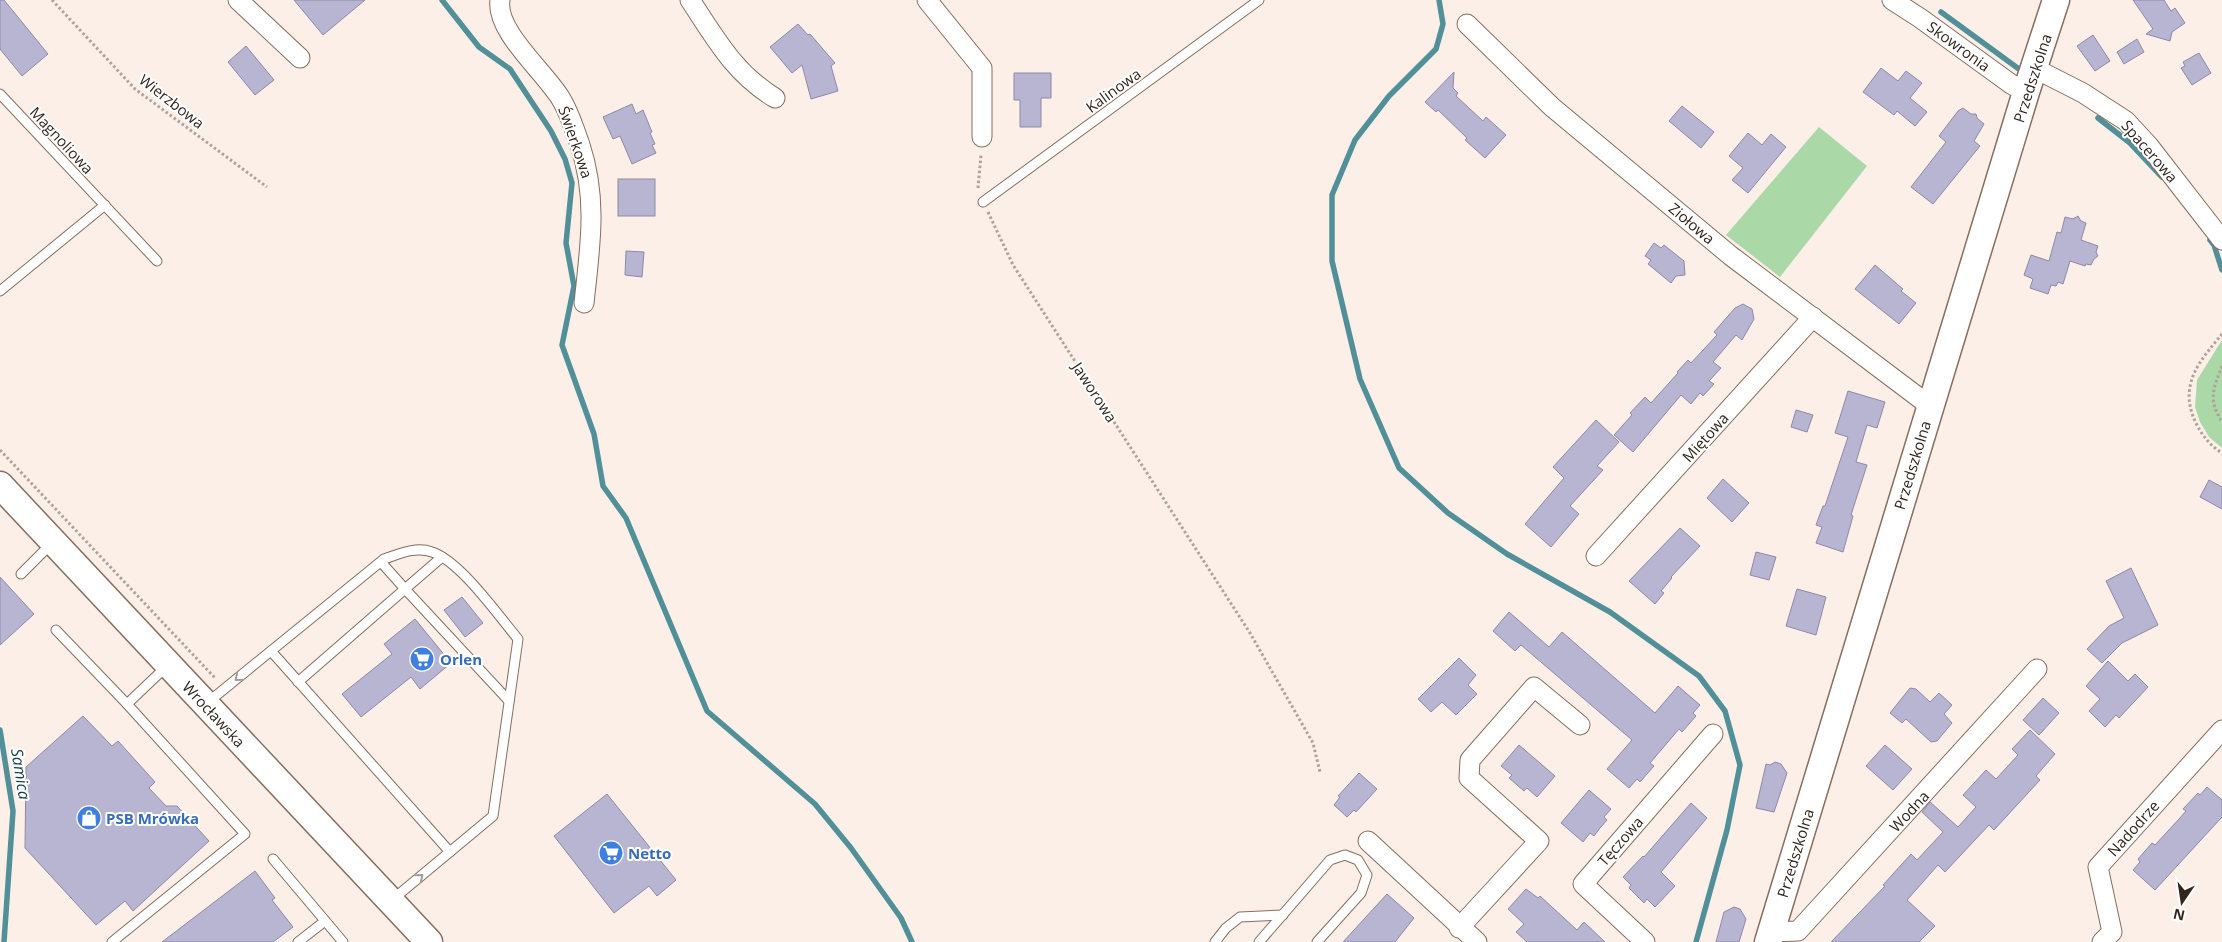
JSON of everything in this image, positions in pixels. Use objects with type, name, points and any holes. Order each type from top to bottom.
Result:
[{"type":"street","points":[[238,0],[300,58]]},
{"type":"street","name":"Świerkowa","points":[[500,0],[499,8],[502,17],[514,38],[561,99],[579,144],[590,183],[592,225],[584,303]]},
{"type":"street","points":[[690,0],[726,56],[746,78],[775,98]]},
{"type":"street","points":[[927,0],[982,68],[982,137]]},
{"type":"street","name":"Skowronia","points":[[1892,0],[2011,84],[2030,80]]},
{"type":"street","name":"Przedszkolna","points":[[1769,937],[1930,406],[2056,0]]},
{"type":"street","name":"Ziołowa","points":[[1467,24],[1552,107],[1731,256],[1930,406]]},
{"type":"street","name":"Spacerowa","points":[[2030,80],[2083,93],[2126,121],[2149,146],[2222,240]]},
{"type":"street","name":"Miętowa","points":[[1596,556],[1813,317]]},
{"type":"street","name":"Wrocławska","points":[[0,485],[168,665],[214,697],[390,901],[429,942]]},
{"type":"street","name":"Wodna","points":[[1769,937],[1798,931],[2037,669]]},
{"type":"street","points":[[1459,928],[1539,840],[1469,778],[1470,760],[1534,687],[1580,725]]},
{"type":"street","name":"Nadodrze","points":[[2102,942],[2112,932],[2098,867],[2222,730]]},
{"type":"street","name":"Tęczowa","points":[[1645,942],[1583,884],[1713,734]]},
{"type":"street","points":[[1368,841],[1459,928],[1477,942]]},
{"type":"lane","name":"Kalinowa","points":[[983,202],[1259,0]]},
{"type":"lane","name":"Magnoliowa","points":[[0,94],[157,261]]},
{"type":"lane","points":[[0,291],[104,205]]},
{"type":"lane","points":[[21,574],[53,542]]},
{"type":"lane","points":[[214,697],[381,562],[411,550],[432,552],[456,565],[518,639],[493,816],[390,901]]},
{"type":"lane","points":[[298,682],[442,557]]},
{"type":"lane","points":[[381,562],[509,701]]},
{"type":"lane","points":[[56,630],[127,704],[245,834],[112,942]]},
{"type":"lane","points":[[271,651],[450,852]]},
{"type":"lane","points":[[127,704],[168,665]]},
{"type":"lane","points":[[1260,942],[1330,860],[1345,855],[1358,860],[1367,875],[1361,893],[1317,942]]},
{"type":"lane","points":[[273,859],[343,942]]},
{"type":"lane","points":[[1215,942],[1226,928],[1240,916],[1283,915]]},
{"type":"lane","points":[[298,942],[325,921]]},
{"type":"path","name":"Wierzbowa","points":[[52,0],[136,90],[267,187]]},
{"type":"path","name":"Jaworowa","points":[[982,137],[978,192],[1014,265],[1250,633],[1313,742],[1320,772]]},
{"type":"path","points":[[2222,334],[2200,364],[2190,387],[2192,412],[2200,432],[2222,453]]},
{"type":"path","points":[[2222,366],[2213,388],[2213,407],[2222,422]]},
{"type":"path","points":[[0,450],[206,668],[214,697]]},
{"type":"green space","points":[[1819,127],[1867,166],[1780,277],[1726,235]]},
{"type":"green space","points":[[2222,340],[2222,448],[2209,437],[2200,422],[2195,407],[2197,380]]},
{"type":"building","points":[[0,0],[4,0],[48,54],[22,76],[0,49]]},
{"type":"building","points":[[294,0],[365,0],[323,35]]},
{"type":"building","points":[[2133,0],[2164,0],[2171,11],[2175,8],[2185,23],[2172,32],[2170,41],[2146,34],[2153,29]]},
{"type":"building","points":[[798,24],[808,35],[810,34],[835,63],[831,66],[838,91],[811,99],[802,65],[792,73],[770,47]]},
{"type":"building","points":[[2093,35],[2110,61],[2095,71],[2077,46]]},
{"type":"building","points":[[2137,39],[2144,52],[2124,64],[2117,52]]},
{"type":"building","points":[[246,46],[274,80],[255,95],[228,62]]},
{"type":"building","points":[[2199,53],[2211,73],[2192,85],[2181,68],[2185,66],[2183,62]]},
{"type":"building","points":[[1881,68],[1898,81],[1906,71],[1922,83],[1910,98],[1927,112],[1915,126],[1897,111],[1894,115],[1863,92]]},
{"type":"building","points":[[1454,72],[1453,88],[1458,93],[1456,96],[1483,121],[1486,117],[1506,135],[1485,158],[1465,140],[1467,138],[1438,110],[1436,112],[1425,102]]},
{"type":"building","points":[[1014,73],[1051,73],[1051,98],[1041,98],[1041,127],[1020,127],[1020,100],[1014,100]]},
{"type":"building","points":[[632,104],[636,114],[643,110],[652,132],[650,133],[655,144],[652,145],[656,153],[632,164],[620,136],[613,139],[603,117]]},
{"type":"building","points":[[1682,106],[1714,132],[1701,148],[1669,121]]},
{"type":"building","points":[[1963,108],[1971,114],[1976,114],[1977,118],[1984,124],[1974,141],[1980,146],[1933,204],[1911,187],[1946,142],[1939,136],[1958,111]]},
{"type":"building","points":[[1748,133],[1762,145],[1771,134],[1786,147],[1748,193],[1732,180],[1743,168],[1729,156]]},
{"type":"building","points":[[618,179],[655,179],[655,216],[618,216]]},
{"type":"building","points":[[2078,216],[2081,221],[2086,223],[2081,240],[2098,246],[2096,252],[2098,256],[2091,265],[2086,264],[2085,266],[2070,261],[2063,284],[2058,282],[2056,286],[2051,285],[2048,294],[2030,288],[2033,279],[2024,275],[2031,255],[2049,261],[2057,232],[2061,233],[2065,217],[2073,219]]},
{"type":"building","points":[[1654,243],[1661,248],[1664,245],[1684,261],[1685,275],[1676,276],[1671,283],[1648,264],[1651,260],[1645,256]]},
{"type":"building","points":[[626,251],[644,252],[642,277],[625,275]]},
{"type":"building","points":[[1875,265],[1916,303],[1899,324],[1855,289]]},
{"type":"building","points":[[1743,304],[1752,309],[1754,319],[1742,340],[1736,335],[1713,362],[1721,368],[1709,381],[1714,384],[1703,396],[1700,393],[1691,404],[1681,395],[1633,452],[1614,435],[1632,415],[1630,413],[1645,397],[1651,403],[1688,360],[1691,363],[1717,335],[1714,332],[1735,308]]},
{"type":"building","points":[[1848,391],[1885,402],[1877,428],[1867,425],[1856,462],[1867,465],[1851,515],[1853,516],[1843,552],[1816,543],[1822,527],[1816,525],[1823,506],[1825,506],[1848,437],[1835,433]]},
{"type":"building","points":[[1796,410],[1813,415],[1807,432],[1791,427]]},
{"type":"building","points":[[1596,420],[1619,442],[1597,466],[1603,470],[1570,506],[1579,514],[1551,547],[1525,524],[1564,478],[1553,467]]},
{"type":"building","points":[[1723,479],[1749,503],[1732,522],[1707,498]]},
{"type":"building","points":[[2209,480],[2222,487],[2222,509],[2200,497]]},
{"type":"building","points":[[1680,528],[1700,546],[1671,577],[1661,591],[1664,593],[1655,604],[1629,581]]},
{"type":"building","points":[[1756,552],[1776,557],[1769,580],[1750,575]]},
{"type":"building","points":[[2131,568],[2158,625],[2122,643],[2102,663],[2087,649],[2109,626],[2124,618],[2106,581]]},
{"type":"building","points":[[0,577],[34,614],[0,645]]},
{"type":"building","points":[[1797,589],[1826,597],[1816,635],[1786,626]]},
{"type":"building","points":[[462,597],[483,623],[465,637],[444,610]]},
{"type":"building","points":[[1509,612],[1549,647],[1562,632],[1655,713],[1678,686],[1700,705],[1693,713],[1696,716],[1682,732],[1679,729],[1650,763],[1654,766],[1640,782],[1637,779],[1629,788],[1607,769],[1632,740],[1521,645],[1515,651],[1493,631]]},
{"type":"building","points":[[415,619],[451,663],[420,689],[411,677],[361,717],[342,694],[392,654],[384,644]]},
{"type":"building","points":[[1459,658],[1476,675],[1468,685],[1477,694],[1456,715],[1442,702],[1431,712],[1418,699]]},
{"type":"building","points":[[2108,661],[2128,681],[2135,674],[2148,687],[2119,718],[2116,715],[2105,727],[2089,711],[2100,699],[2086,686]]},
{"type":"building","points":[[1910,688],[1916,689],[1930,702],[1939,693],[1952,705],[1944,714],[1952,723],[1937,741],[1931,742],[1906,719],[1902,723],[1890,713]]},
{"type":"building","points":[[2043,698],[2059,713],[2039,735],[2023,720]]},
{"type":"building","name":"PSB Mrówka","points":[[83,716],[112,746],[118,741],[155,782],[149,788],[166,806],[177,806],[209,841],[133,911],[125,901],[96,925],[25,848],[26,767]]},
{"type":"building","points":[[2030,730],[2055,754],[2036,776],[2040,780],[1994,830],[1989,825],[1945,872],[1938,865],[1907,900],[1935,926],[1919,942],[1831,942],[1885,886],[1883,885],[1911,854],[1917,860],[1943,832],[1922,812],[1930,802],[1958,827],[1976,807],[1963,795],[1986,770],[1996,779],[2018,755],[2012,749]]},
{"type":"building","points":[[1519,745],[1555,776],[1537,797],[1527,788],[1524,791],[1509,778],[1512,775],[1501,766]]},
{"type":"building","points":[[1885,745],[1912,769],[1893,790],[1866,766]]},
{"type":"building","points":[[1775,762],[1781,764],[1787,773],[1774,812],[1756,808],[1766,764],[1770,765]]},
{"type":"building","points":[[1359,773],[1377,789],[1356,812],[1354,810],[1347,817],[1334,805],[1340,797],[1338,796]]},
{"type":"building","points":[[2207,787],[2222,800],[2222,817],[2155,890],[2133,870],[2140,862],[2138,859],[2152,843],[2155,845],[2186,811],[2183,809],[2198,793],[2200,795]]},
{"type":"building","points":[[1589,790],[1611,809],[1604,817],[1607,820],[1594,836],[1590,833],[1583,842],[1561,823]]},
{"type":"building","name":"Netto","points":[[607,794],[676,880],[657,896],[649,886],[614,913],[554,836]]},
{"type":"building","points":[[1691,803],[1707,818],[1661,872],[1675,886],[1655,907],[1647,899],[1644,903],[1629,888],[1631,885],[1623,877],[1644,857]]},
{"type":"building","points":[[255,871],[275,898],[272,900],[293,927],[273,942],[162,942]]},
{"type":"building","points":[[1526,889],[1538,898],[1540,896],[1577,930],[1584,922],[1605,942],[1527,942],[1516,932],[1524,924],[1508,909]]},
{"type":"building","points":[[1387,894],[1414,918],[1395,942],[1343,942]]},
{"type":"building","points":[[1734,907],[1740,909],[1746,919],[1739,942],[1716,942],[1724,912]]},
{"type":"waterway","points":[[442,0],[479,47],[510,69],[551,131],[565,159],[572,183],[566,243],[574,286],[562,345],[594,434],[603,486],[626,518],[707,711],[815,804],[851,848],[901,918],[912,942]]},
{"type":"waterway","points":[[1439,0],[1443,24],[1436,49],[1389,96],[1355,140],[1332,195],[1332,261],[1360,379],[1399,468],[1448,513],[1507,554],[1610,612],[1699,676],[1725,711],[1740,765],[1727,830],[1696,942]]},
{"type":"waterway","points":[[1941,12],[2023,72]]},
{"type":"waterway","points":[[2098,118],[2130,143],[2162,177]]},
{"type":"waterway","points":[[2210,240],[2214,245],[2222,270]]},
{"type":"waterway","name":"Samica","points":[[0,730],[13,811],[4,942]]},
{"type":"place","name":"Orlen","points":[[422,659]]},
{"type":"place","name":"PSB Mrówka","points":[[89,818]]},
{"type":"place","name":"Netto","points":[[611,853]]}]
